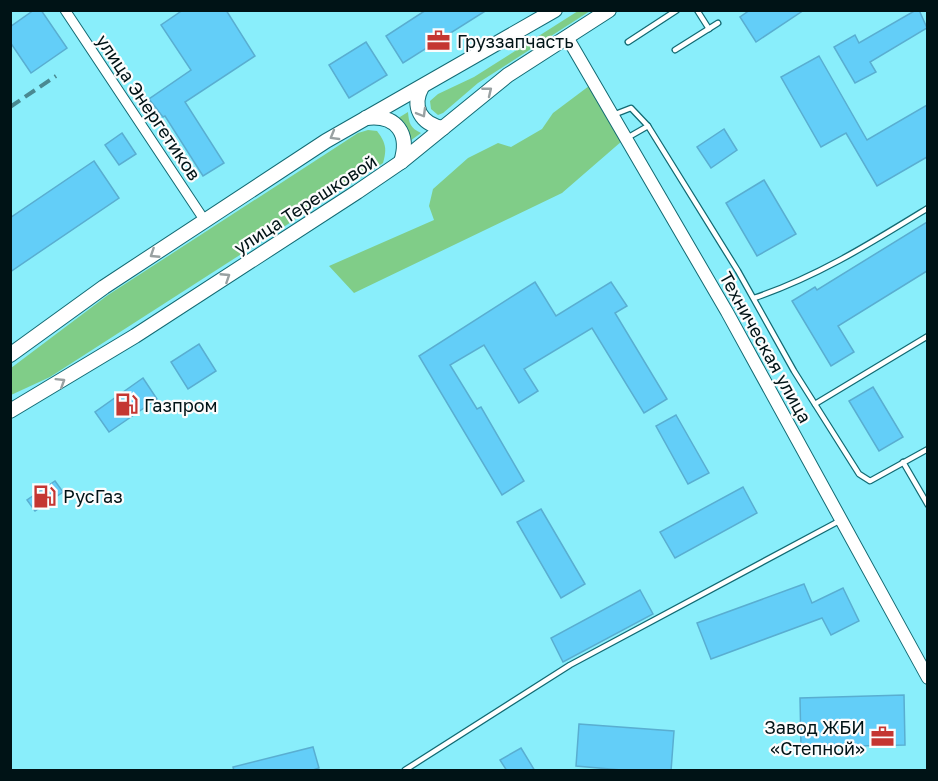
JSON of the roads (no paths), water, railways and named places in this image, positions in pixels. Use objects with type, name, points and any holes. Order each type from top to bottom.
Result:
[{"type":"main road","points":[[10,355],[104,287],[326,141],[555,10]]},
{"type":"main road","name":"улица Терешковой","points":[[10,411],[135,336],[357,192],[401,162],[508,75],[609,10]]},
{"type":"main road","points":[[423,87],[417,103],[420,112],[433,126],[443,128]]},
{"type":"main road","points":[[365,118],[386,119],[401,131],[405,140],[401,162]]},
{"type":"street","name":"улица Энергетиков","points":[[65,10],[205,221]]},
{"type":"street","name":"Техническая улица","points":[[567,37],[727,312],[927,678]]},
{"type":"lane","points":[[628,42],[677,10]]},
{"type":"lane","points":[[697,10],[709,29]]},
{"type":"lane","points":[[675,50],[718,23]]},
{"type":"lane","points":[[614,115],[631,108],[648,126],[754,298],[794,371],[859,474],[870,481],[927,448]]},
{"type":"lane","points":[[627,138],[648,126]]},
{"type":"lane","points":[[754,298],[817,273],[868,245],[927,208]]},
{"type":"lane","points":[[815,404],[927,336]]},
{"type":"lane","points":[[903,462],[927,505]]},
{"type":"lane","points":[[405,771],[570,665],[841,520]]},
{"type":"railway","points":[[10,107],[56,76]]},
{"type":"place","name":"Груззапчасть","points":[[439,41]]},
{"type":"place","name":"Газпром","points":[[126,405]]},
{"type":"place","name":"РусГаз","points":[[45,496]]},
{"type":"place","name":"Завод ЖБИ «Степной»","points":[[883,737]]}]
